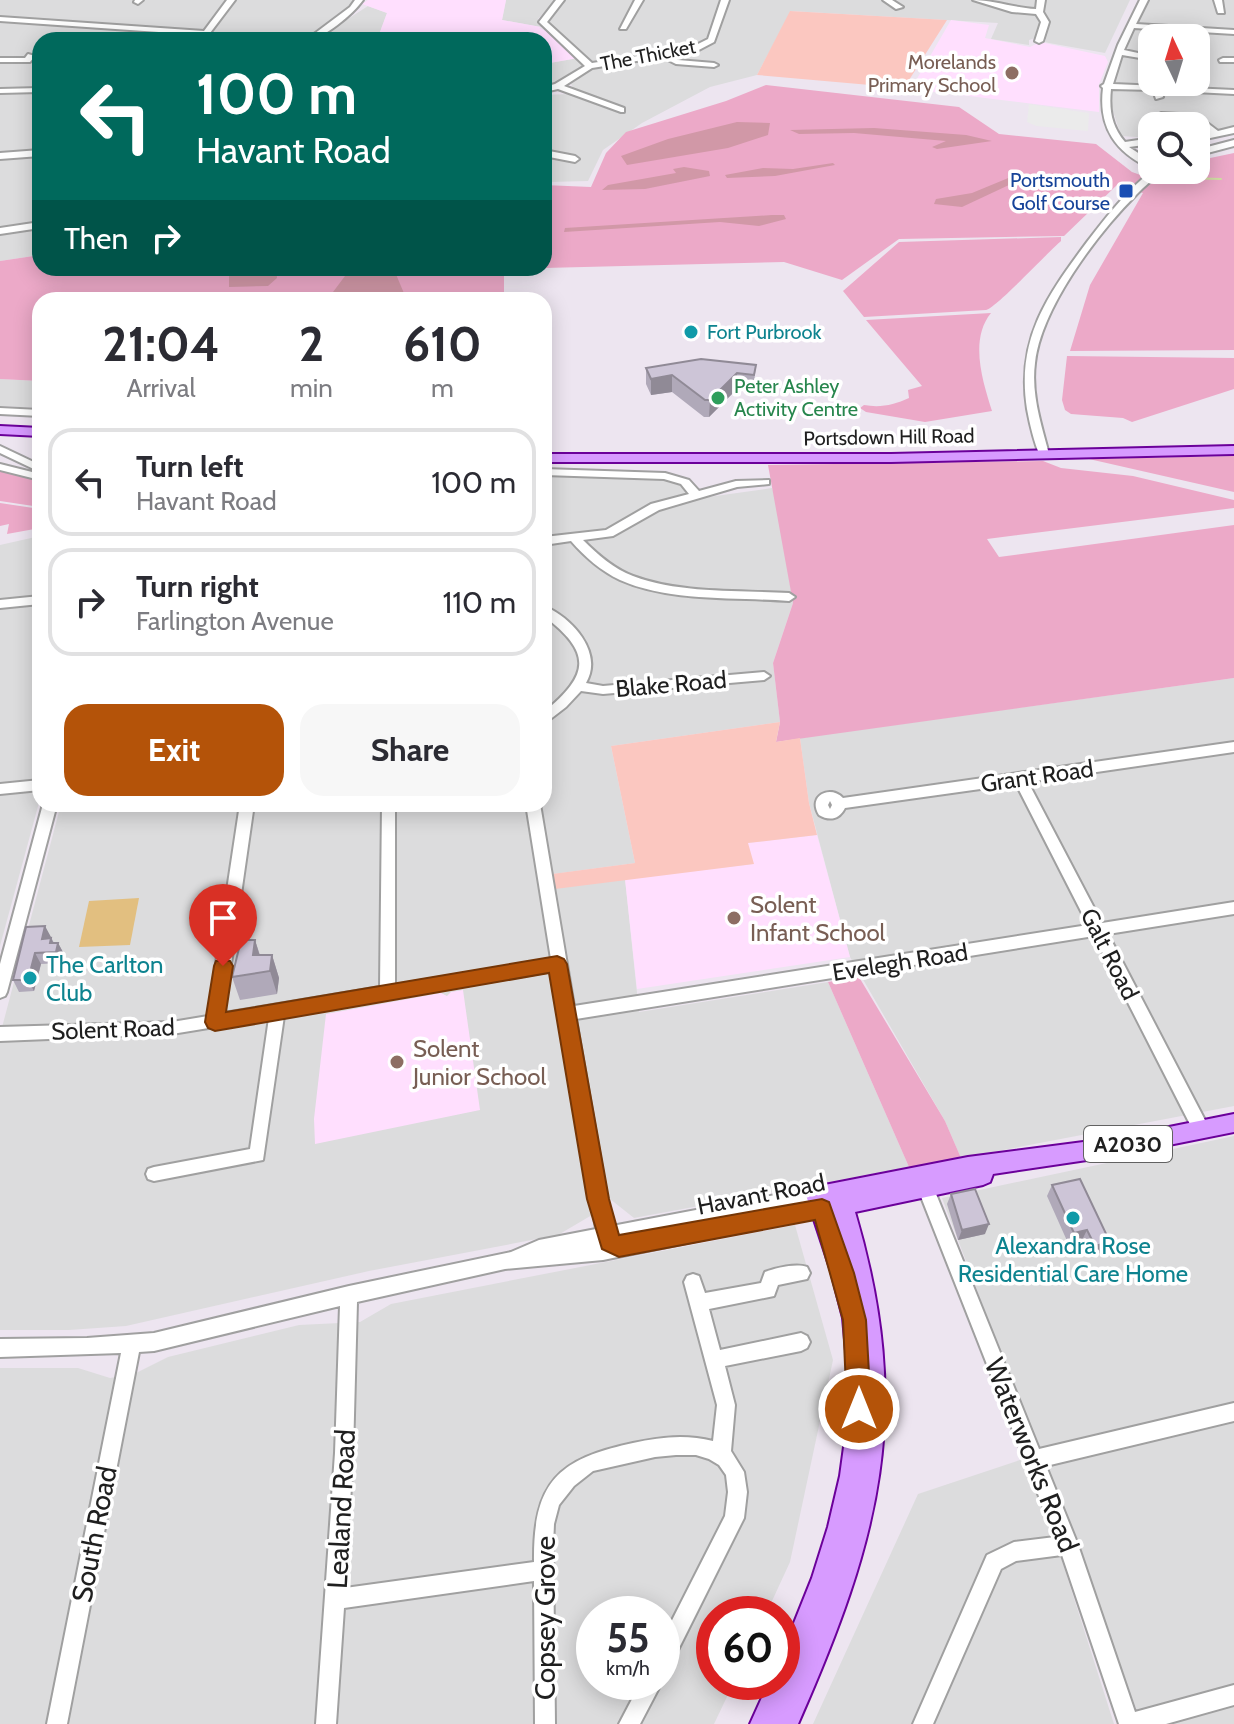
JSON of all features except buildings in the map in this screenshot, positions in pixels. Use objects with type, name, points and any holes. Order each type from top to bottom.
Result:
[{"type":"main road","points":[[0,430],[32,432]]},
{"type":"main road","name":"Portsdown Hill Road","points":[[552,458],[828,459],[1234,450]]},
{"type":"main road","name":"Havant Road","points":[[830,1200],[968,1167],[1021,1162],[1234,1123]]},
{"type":"main road","name":"Havant Road","points":[[830,1200],[926,1189],[975,1178],[1021,1162]]},
{"type":"main road","points":[[763,1724],[823,1584],[845,1519],[857,1452],[859,1378],[854,1320],[830,1200]]},
{"type":"main road","points":[[785,1724],[813,1666],[849,1570],[873,1458],[876,1402],[873,1341],[864,1288],[830,1200]]},
{"type":"street","points":[[208,32],[231,0]]},
{"type":"street","points":[[321,32],[353,9],[359,0]]},
{"type":"street","points":[[552,88],[590,66],[543,22],[560,0]]},
{"type":"street","points":[[623,27],[639,0]]},
{"type":"street","name":"The Thicket","points":[[590,66],[692,50],[711,40],[725,0]]},
{"type":"street","points":[[887,0],[899,7]]},
{"type":"street","points":[[977,0],[1012,10],[1039,12]]},
{"type":"street","points":[[1039,41],[1045,22],[1039,12],[1041,0]]},
{"type":"street","points":[[1138,158],[1122,145],[1109,122],[1105,86],[1144,0]]},
{"type":"street","points":[[1218,0],[1221,11]]},
{"type":"street","points":[[0,19],[170,32]]},
{"type":"street","points":[[113,32],[118,26]]},
{"type":"street","points":[[1131,26],[1234,32]]},
{"type":"street","points":[[1119,52],[1138,55]]},
{"type":"street","points":[[664,55],[676,62],[714,65]]},
{"type":"street","points":[[0,60],[30,59]]},
{"type":"street","points":[[1223,60],[1234,60]]},
{"type":"street","points":[[558,86],[621,110]]},
{"type":"street","points":[[1105,86],[1157,88],[1159,97]]},
{"type":"street","points":[[0,91],[32,90]]},
{"type":"street","points":[[1210,91],[1234,92]]},
{"type":"street","points":[[1210,129],[1215,133]]},
{"type":"street","points":[[1210,134],[1234,130]]},
{"type":"street","points":[[1122,145],[1138,143]]},
{"type":"street","points":[[1210,149],[1234,143]]},
{"type":"street","points":[[0,156],[32,154]]},
{"type":"street","points":[[552,155],[575,159]]},
{"type":"street","points":[[1044,454],[1035,423],[1028,375],[1034,341],[1046,305],[1125,199],[1143,184]]},
{"type":"street","points":[[0,231],[32,226]]},
{"type":"street","points":[[0,411],[32,413]]},
{"type":"street","points":[[0,449],[32,465]]},
{"type":"street","points":[[0,467],[32,475]]},
{"type":"street","points":[[552,472],[665,476],[685,482],[695,494]]},
{"type":"street","points":[[552,540],[609,533],[655,507],[736,484],[765,482]]},
{"type":"street","points":[[575,539],[609,568],[629,579],[668,587],[781,594]]},
{"type":"street","points":[[0,604],[32,601]]},
{"type":"street","points":[[552,616],[570,628],[582,644],[586,665],[579,686],[552,713]]},
{"type":"street","name":"Blake Road","points":[[579,686],[603,690],[764,676]]},
{"type":"street","name":"Grant Road","points":[[840,804],[1234,747]]},
{"type":"street","name":"Galt Road","points":[[1020,779],[1201,1129]]},
{"type":"street","points":[[0,789],[32,786]]},
{"type":"street","points":[[0,992],[48,812]]},
{"type":"street","points":[[215,1022],[246,812]]},
{"type":"street","points":[[387,993],[388,812]]},
{"type":"street","points":[[534,812],[566,1014],[612,1241]]},
{"type":"street","name":"Evelegh Road","points":[[566,1014],[1234,908]]},
{"type":"street","name":"Solent Road","points":[[0,1034],[172,1028],[277,1013],[557,964]]},
{"type":"street","points":[[154,1174],[257,1155],[277,1013]]},
{"type":"street","name":"Waterworks Road","points":[[926,1189],[1068,1545],[1129,1724]]},
{"type":"street","name":"Havant Road","points":[[0,1348],[131,1345],[164,1340],[349,1294],[507,1261],[563,1257],[612,1241],[830,1200]]},
{"type":"street","points":[[698,1303],[768,1290],[771,1278],[801,1273]]},
{"type":"street","points":[[680,1625],[734,1518],[739,1485],[721,1455],[726,1405],[693,1282]]},
{"type":"street","name":"Lealand Road","points":[[326,1724],[336,1599],[349,1294]]},
{"type":"street","points":[[713,1360],[801,1342]]},
{"type":"street","name":"South Road","points":[[57,1724],[131,1345]]},
{"type":"street","points":[[1035,1459],[1234,1412]]},
{"type":"street","name":"Copsey Grove","points":[[545,1724],[546,1519],[550,1503],[559,1488],[582,1467],[668,1444],[704,1445],[721,1455]]},
{"type":"street","points":[[923,1724],[994,1562],[1014,1552],[1068,1545]]},
{"type":"street","points":[[336,1599],[544,1570]]},
{"type":"street","points":[[1129,1724],[1234,1695]]},
{"type":"street","points":[[629,1724],[642,1700]]},
{"type":"shaded area","points":[[0,0],[353,0],[345,11],[316,32],[32,32],[32,88],[0,89]]},
{"type":"shaded area","points":[[368,0],[506,0],[502,20],[541,27],[548,32],[380,32],[387,13],[362,4]]},
{"type":"shaded area","points":[[506,0],[555,0],[538,19],[541,27],[502,20]]},
{"type":"shaded area","points":[[565,0],[1130,0],[1105,53],[1049,43],[1045,42],[1046,39],[1029,40],[1029,45],[991,39],[998,23],[791,11],[757,75],[710,87],[642,123],[603,150],[588,181],[552,182],[552,95],[570,94],[574,90],[571,84],[594,68],[592,61],[549,22]]},
{"type":"shaded area","points":[[1146,0],[1234,0],[1234,129],[1210,132],[1210,112],[1138,112],[1138,137],[1121,136],[1108,96],[1117,62]]},
{"type":"shaded area","points":[[368,6],[387,13],[380,32],[327,32]]},
{"type":"shaded area","points":[[790,11],[947,20],[904,88],[757,75]]},
{"type":"shaded area","name":"Morelands Primary School","points":[[951,20],[989,25],[985,38],[1030,47],[1040,42],[1105,56],[1108,62],[1099,84],[1099,112],[911,89]]},
{"type":"shaded area","points":[[552,35],[578,58],[552,63]]},
{"type":"shaded area","points":[[578,58],[583,64],[581,69],[552,85],[552,63]]},
{"type":"shaded area","points":[[766,85],[959,107],[999,134],[1096,144],[1138,174],[1138,184],[1210,184],[1210,158],[1234,153],[1234,350],[1070,351],[1090,285],[1143,193],[1117,185],[1064,236],[899,239],[842,280],[784,262],[552,268],[552,185],[591,187],[606,153],[626,132],[726,101]]},
{"type":"shaded area","points":[[0,93],[32,93],[32,151],[0,153]]},
{"type":"shaded area","points":[[1029,104],[1089,113],[1088,131],[1036,126],[1027,122]]},
{"type":"shaded area","points":[[737,122],[770,123],[768,135],[728,148],[627,165],[621,156],[668,139]]},
{"type":"shaded area","points":[[874,128],[966,135],[992,141],[937,149],[932,147],[946,141],[854,133],[799,134],[790,130]]},
{"type":"shaded area","points":[[32,157],[32,256],[0,261],[0,159]]},
{"type":"shaded area","points":[[835,165],[775,176],[727,178],[725,175],[763,168],[793,169]]},
{"type":"shaded area","points":[[684,167],[709,171],[710,176],[645,189],[602,190],[608,185],[676,173],[673,169]]},
{"type":"shaded area","points":[[1018,174],[1024,178],[962,207],[934,204],[936,199],[972,193]]},
{"type":"shaded area","points":[[784,215],[786,219],[759,226],[720,222],[564,232],[565,228]]},
{"type":"shaded area","points":[[1061,237],[1061,241],[1022,279],[986,310],[864,317],[843,291],[899,242]]},
{"type":"shaded area","points":[[32,256],[32,276],[504,276],[504,292],[32,292],[32,381],[0,379],[0,261]]},
{"type":"shaded area","points":[[229,276],[277,276],[268,286],[229,287]]},
{"type":"shaded area","points":[[345,276],[397,276],[403,292],[333,292]]},
{"type":"shaded area","points":[[991,313],[984,324],[979,348],[992,411],[925,422],[866,412],[860,408],[898,402],[909,398],[908,390],[922,386],[866,320]]},
{"type":"shaded area","points":[[1067,356],[1234,358],[1234,389],[1132,422],[1123,418],[1071,414],[1065,410],[1062,400]]},
{"type":"shaded area","points":[[0,379],[32,381],[32,408],[0,406]]},
{"type":"shaded area","points":[[1234,456],[1234,492],[1089,459]]},
{"type":"shaded area","points":[[1043,461],[1061,468],[1133,476],[1234,500],[1234,508],[987,539],[999,557],[1234,525],[1234,678],[776,742],[780,722],[773,663],[793,603],[768,465]]},
{"type":"shaded area","points":[[0,471],[32,479],[32,506],[0,501]]},
{"type":"shaded area","points":[[552,475],[667,478],[675,480],[694,499],[772,488],[793,603],[773,663],[780,722],[611,746],[635,863],[553,874],[554,888],[625,879],[639,1012],[828,982],[909,1167],[634,1218],[605,1195],[591,1197],[592,1215],[558,1235],[369,1271],[126,1326],[0,1330],[0,1035],[59,812],[552,812]]},
{"type":"shaded area","points":[[0,503],[32,508],[32,529],[7,534],[9,524],[0,526]]},
{"type":"shaded area","points":[[32,538],[32,812],[36,812],[0,946],[0,545]]},
{"type":"shaded area","points":[[1234,678],[1234,1106],[961,1158],[945,1121],[850,957],[809,803],[800,738]]},
{"type":"shaded area","points":[[780,722],[776,742],[800,738],[817,835],[748,843],[754,864],[555,889],[552,874],[635,863],[611,746]]},
{"type":"shaded area","name":"Solent Infant School","points":[[817,835],[850,957],[637,989],[625,879],[753,864],[747,843]]},
{"type":"shaded area","points":[[139,898],[130,945],[79,947],[89,901]]},
{"type":"shaded area","points":[[859,977],[945,1121],[961,1158],[909,1167],[828,982]]},
{"type":"shaded area","name":"Solent Junior School","points":[[463,990],[480,1110],[315,1144],[314,1119],[326,1014],[441,993],[447,996]]},
{"type":"shaded area","points":[[1234,1136],[1234,1724],[1142,1724],[942,1198]]},
{"type":"shaded area","points":[[795,1225],[833,1360],[790,1562],[774,1596],[696,1596],[696,1700],[725,1700],[714,1724],[0,1724],[0,1368],[78,1368],[110,1378],[134,1374],[168,1357],[299,1325],[360,1322],[391,1304]]},
{"type":"shaded area","points":[[1029,1457],[1114,1724],[813,1724],[918,1494]]},
{"type":"waterway","points":[[1210,179],[1221,179]]},
{"type":"place","name":"Morelands Primary School","points":[[1012,73]]},
{"type":"place","name":"Portsmouth Golf Course","points":[[1126,191]]},
{"type":"place","name":"Fort Purbrook","points":[[691,332]]},
{"type":"place","name":"Peter Ashley Activity Centre","points":[[718,398]]},
{"type":"place","name":"Solent Infant School","points":[[734,918]]},
{"type":"place","name":"The Carlton Club","points":[[30,978]]},
{"type":"place","name":"Solent Junior School","points":[[397,1062]]},
{"type":"place","name":"Alexandra Rose Residential Care Home","points":[[1073,1218]]},
{"type":"route","points":[[223,966],[215,1022],[557,964],[586,1138],[603,1223],[610,1242],[619,1247],[822,1209],[843,1273],[854,1320],[859,1409]]}]
